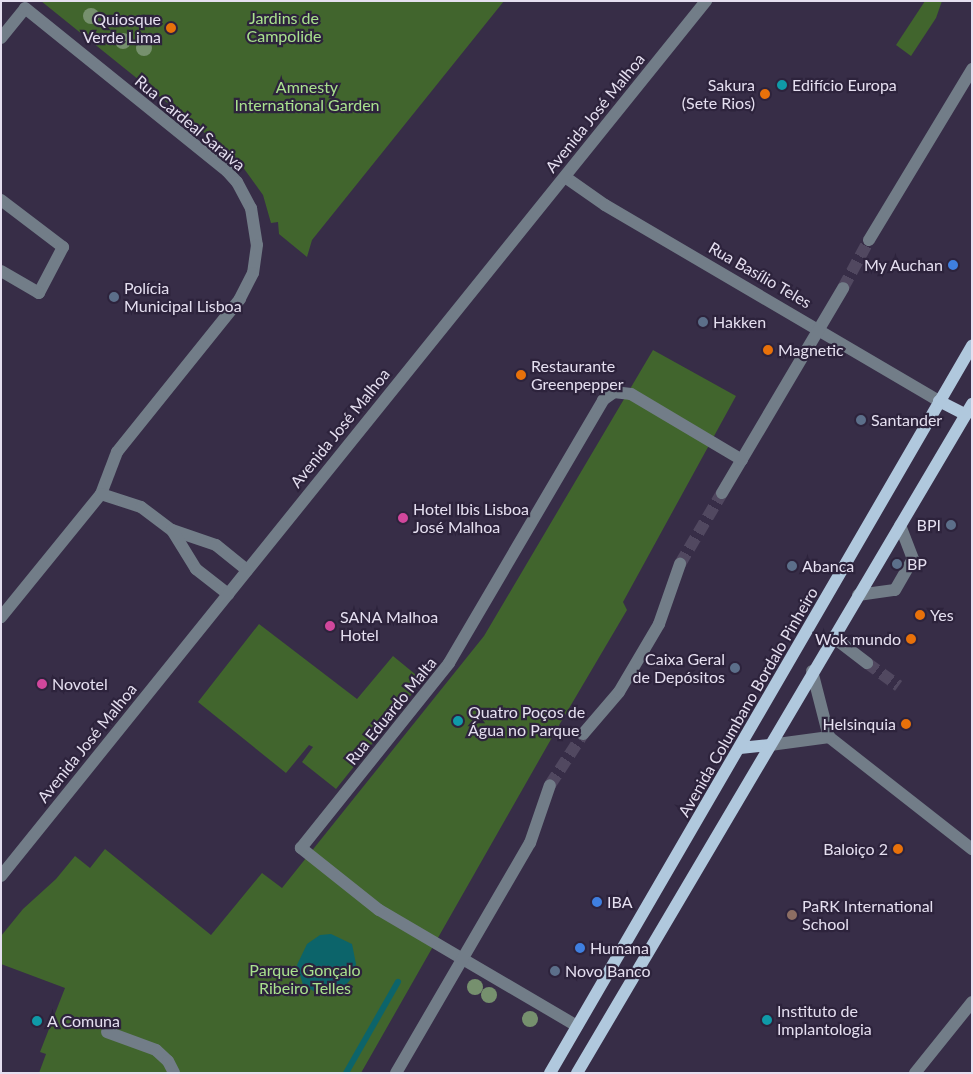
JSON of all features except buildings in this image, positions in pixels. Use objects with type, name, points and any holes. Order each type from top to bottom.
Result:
[{"type":"main road","name":"Avenida Columbano Bordalo Pinheiro","points":[[550,1073],[972,346]]},
{"type":"main road","points":[[577,1073],[812,671],[969,410],[939,401]]},
{"type":"main road","points":[[740,748],[770,745]]},
{"type":"street","name":"Avenida José Malhoa","points":[[1,876],[706,1]]},
{"type":"street","name":"Rua Cardeal Saraiva","points":[[1,38],[25,8],[226,171],[245,195],[256,222],[256,259],[244,292],[117,452],[100,494],[1,617]]},
{"type":"street","points":[[869,240],[972,69]]},
{"type":"street","name":"Rua Basílio Teles","points":[[565,177],[634,221],[939,401]]},
{"type":"street","points":[[1,200],[63,247],[39,293],[1,271]]},
{"type":"street","points":[[722,493],[843,288]]},
{"type":"street","name":"Rua Eduardo Malta","points":[[464,958],[438,947],[379,910],[300,848],[449,663],[603,400],[614,392],[631,394],[742,460]]},
{"type":"street","points":[[100,494],[141,507],[172,530],[216,546],[247,570]]},
{"type":"street","points":[[858,595],[894,590],[913,559],[900,525]]},
{"type":"street","points":[[172,530],[196,569],[228,594]]},
{"type":"street","points":[[583,734],[619,692],[659,624],[680,564]]},
{"type":"street","points":[[833,637],[867,663]]},
{"type":"street","points":[[812,671],[829,738],[972,849]]},
{"type":"street","points":[[770,745],[829,738]]},
{"type":"street","points":[[396,1073],[530,843],[550,785]]},
{"type":"street","points":[[464,958],[577,1026]]},
{"type":"street","points":[[915,1073],[972,1002]]},
{"type":"street","points":[[106,1032],[156,1050],[168,1061],[174,1073]]},
{"type":"green space","name":"Amnesty International Garden","points":[[41,1],[504,1],[312,240],[307,257],[279,234],[278,222],[271,223],[263,195],[237,159]]},
{"type":"green space","points":[[925,1],[942,1],[936,18],[911,56],[896,45]]},
{"type":"green space","name":"Parque Gonçalo Ribeiro Telles","points":[[653,350],[736,396],[623,602],[627,610],[558,727],[555,725],[551,732],[554,734],[361,1073],[39,1073],[46,1054],[40,1052],[65,988],[1,964],[1,936],[23,909],[56,879],[75,856],[90,868],[105,849],[211,935],[262,873],[282,888],[484,636]]},
{"type":"green space","points":[[259,624],[357,699],[393,656],[421,679],[419,685],[336,789],[302,762],[313,747],[309,745],[286,773],[198,702]]},
{"type":"shaded area","points":[[331,934],[352,944],[356,964],[352,978],[342,989],[331,995],[319,994],[303,985],[297,965],[307,944],[320,935]]},
{"type":"waterway","points":[[346,1073],[398,982]]},
{"type":"tunnel","points":[[843,288],[869,240]]},
{"type":"tunnel","points":[[680,564],[722,493]]},
{"type":"tunnel","points":[[867,663],[899,686]]},
{"type":"tunnel","points":[[550,785],[583,734]]},
{"type":"place","name":"Quiosque Verde Lima","points":[[171,28]]},
{"type":"place","name":"Edifício Europa","points":[[782,85]]},
{"type":"place","name":"Sakura (Sete Rios)","points":[[765,94]]},
{"type":"place","name":"My Auchan","points":[[953,265]]},
{"type":"place","name":"Polícia Municipal Lisboa","points":[[114,297]]},
{"type":"place","name":"Hakken","points":[[703,322]]},
{"type":"place","name":"Magnetic","points":[[768,350]]},
{"type":"place","name":"Restaurante Greenpepper","points":[[521,375]]},
{"type":"place","name":"Santander","points":[[861,420]]},
{"type":"place","name":"Hotel Ibis Lisboa José Malhoa","points":[[403,518]]},
{"type":"place","name":"BPI","points":[[951,525]]},
{"type":"place","name":"BP","points":[[897,564]]},
{"type":"place","name":"Abanca","points":[[792,566]]},
{"type":"place","name":"Yes","points":[[920,615]]},
{"type":"place","name":"SANA Malhoa Hotel","points":[[330,626]]},
{"type":"place","name":"Wok mundo","points":[[911,639]]},
{"type":"place","name":"Caixa Geral de Depósitos","points":[[735,668]]},
{"type":"place","name":"Novotel","points":[[42,684]]},
{"type":"place","name":"Quatro Poços de Água no Parque","points":[[458,721]]},
{"type":"place","name":"Helsinquia","points":[[906,724]]},
{"type":"place","name":"Baloiço 2","points":[[898,849]]},
{"type":"place","name":"IBA","points":[[597,902]]},
{"type":"place","name":"PaRK International School","points":[[792,915]]},
{"type":"place","name":"Humana","points":[[580,948]]},
{"type":"place","name":"Novo Banco","points":[[555,971]]},
{"type":"place","name":"Instituto de Implantologia","points":[[767,1020]]},
{"type":"place","name":"A Comuna","points":[[37,1021]]},
{"type":"park label","name":"Jardins de Campolide","points":[[284,27]]}]
